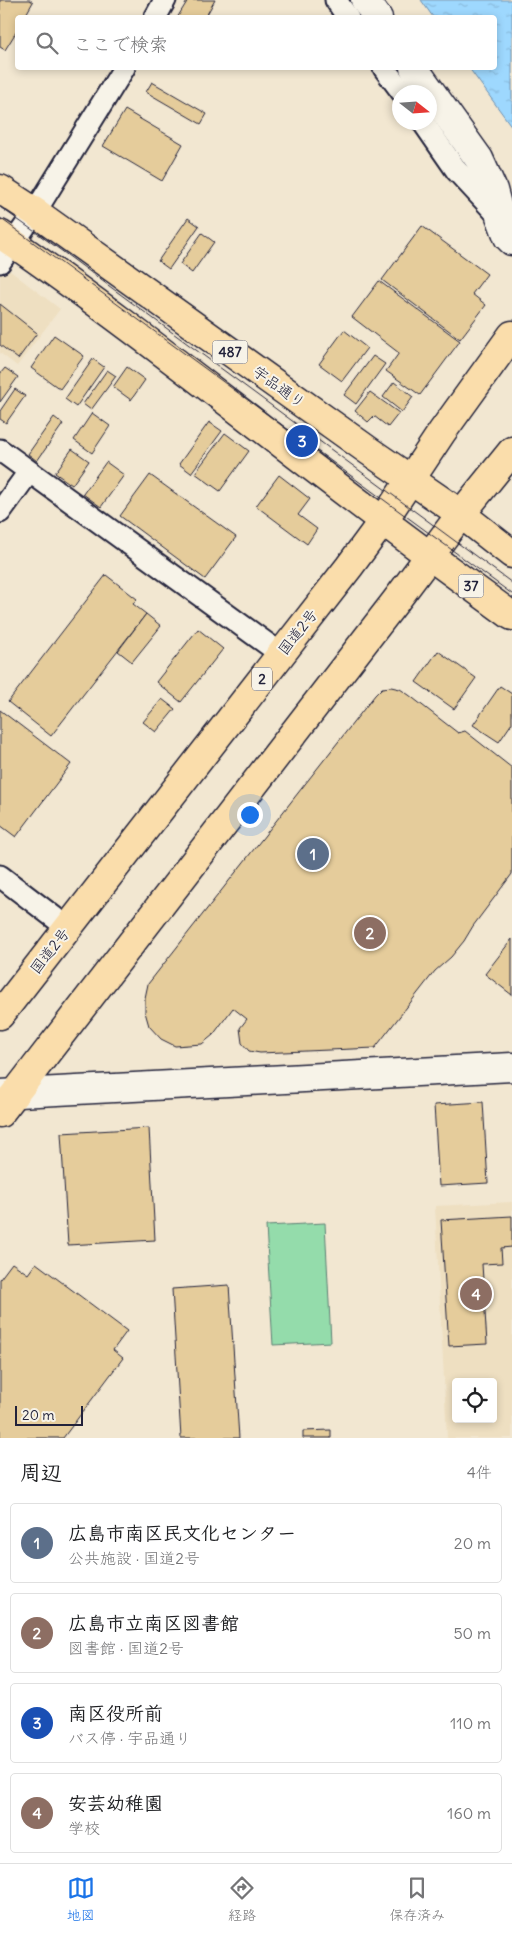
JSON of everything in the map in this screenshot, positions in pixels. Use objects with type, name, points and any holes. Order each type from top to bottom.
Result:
[{"type":"main road","name":"宇品通り","points":[[0,189],[35,212],[410,480],[461,514],[512,554]]},
{"type":"main road","points":[[5,247],[74,286],[430,556]]},
{"type":"main road","name":"国道2号","points":[[0,1015],[383,522],[442,432],[512,335]]},
{"type":"main road","points":[[5,1100],[512,451]]},
{"type":"main road","name":"37","points":[[430,556],[512,616]]},
{"type":"street","points":[[157,15],[166,0]]},
{"type":"street","points":[[336,0],[346,15]]},
{"type":"street","points":[[366,0],[376,15]]},
{"type":"street","points":[[5,247],[35,212],[123,70]]},
{"type":"street","points":[[386,70],[397,85]]},
{"type":"street","points":[[415,70],[479,158],[493,190],[508,237],[512,241]]},
{"type":"street","points":[[429,130],[457,171],[500,216]]},
{"type":"street","points":[[0,450],[280,654]]},
{"type":"street","points":[[0,512],[29,472]]},
{"type":"street","points":[[0,876],[68,928]]},
{"type":"street","points":[[5,1100],[512,1067]]},
{"type":"shaded area","points":[[5,267],[60,309],[17,366],[0,353],[0,273]]},
{"type":"shaded area","points":[[512,1202],[512,1438],[447,1438],[435,1206]]},
{"type":"green space","points":[[325,1223],[331,1342],[273,1345],[266,1226]]},
{"type":"water","points":[[421,0],[512,0],[512,127],[470,70],[497,70],[497,15],[432,15]]},
{"type":"building","points":[[0,0],[30,0],[33,2],[26,15],[15,15],[15,34],[5,50],[0,47]]},
{"type":"building","points":[[188,0],[215,0],[207,15],[179,15]]},
{"type":"building","points":[[152,82],[207,114],[201,124],[146,92]]},
{"type":"building","points":[[125,110],[183,144],[162,181],[103,146]]},
{"type":"building","points":[[188,218],[199,226],[169,269],[158,261]]},
{"type":"building","points":[[422,226],[487,274],[472,294],[486,305],[460,339],[382,280]]},
{"type":"building","points":[[202,233],[214,242],[192,273],[180,264]]},
{"type":"building","points":[[379,281],[460,341],[420,395],[386,371],[399,353],[352,317]]},
{"type":"building","points":[[0,304],[37,333],[18,359],[0,345]]},
{"type":"building","points":[[344,330],[367,348],[342,381],[319,364]]},
{"type":"building","points":[[54,335],[84,356],[60,389],[31,368]]},
{"type":"building","points":[[373,356],[385,364],[356,404],[344,395]]},
{"type":"building","points":[[93,359],[104,367],[76,407],[65,399]]},
{"type":"building","points":[[127,367],[145,380],[131,400],[113,387]]},
{"type":"building","points":[[5,368],[18,377],[0,402],[0,374]]},
{"type":"building","points":[[107,370],[116,376],[91,410],[83,404]]},
{"type":"building","points":[[394,382],[413,397],[402,412],[383,397]]},
{"type":"building","points":[[15,389],[25,396],[6,423],[0,419],[0,411]]},
{"type":"building","points":[[370,392],[399,413],[388,427],[374,416],[368,422],[355,411]]},
{"type":"building","points":[[92,413],[110,426],[92,453],[74,440]]},
{"type":"building","points":[[54,417],[63,424],[37,461],[28,454]]},
{"type":"building","points":[[209,422],[222,431],[191,473],[179,464]]},
{"type":"building","points":[[225,433],[249,451],[220,491],[195,473]]},
{"type":"building","points":[[72,449],[89,461],[72,485],[55,473]]},
{"type":"building","points":[[106,462],[124,475],[101,507],[83,494]]},
{"type":"building","points":[[150,475],[236,537],[205,579],[120,516]]},
{"type":"building","points":[[279,475],[310,499],[298,515],[317,529],[307,544],[256,506]]},
{"type":"building","points":[[106,575],[137,599],[133,604],[146,614],[51,736],[8,702]]},
{"type":"building","points":[[146,614],[161,626],[132,662],[118,651]]},
{"type":"building","points":[[198,629],[223,649],[181,702],[156,682]]},
{"type":"building","points":[[438,651],[476,678],[454,709],[416,682]]},
{"type":"building","points":[[500,686],[512,694],[512,723],[499,742],[473,725]]},
{"type":"building","points":[[382,688],[400,689],[409,695],[458,733],[465,731],[512,768],[512,874],[464,941],[451,957],[435,971],[375,1048],[260,1053],[249,1051],[242,1043],[240,1028],[247,1019],[233,1008],[213,1035],[202,1044],[175,1046],[161,1039],[149,1026],[145,1012],[148,984],[375,695]]},
{"type":"building","points":[[162,699],[175,709],[156,732],[143,722]]},
{"type":"building","points":[[0,710],[71,764],[16,837],[0,825]]},
{"type":"building","points":[[512,939],[512,995],[485,974]]},
{"type":"building","points":[[483,1102],[488,1183],[439,1186],[434,1105]]},
{"type":"building","points":[[149,1128],[155,1240],[68,1245],[61,1133]]},
{"type":"building","points":[[512,1216],[512,1247],[501,1248],[502,1263],[482,1264],[487,1344],[449,1346],[441,1220]]},
{"type":"building","points":[[12,1263],[28,1274],[36,1263],[127,1331],[113,1350],[123,1358],[63,1438],[0,1438],[0,1279]]},
{"type":"building","points":[[229,1285],[239,1438],[181,1438],[172,1289]]},
{"type":"building","points":[[331,1430],[331,1438],[303,1438],[303,1431]]},
{"type":"tram line","points":[[0,207],[512,583]]},
{"type":"tram line","points":[[0,218],[512,594]]},
{"type":"place","name":"南区役所前","points":[[302,441]]},
{"type":"place","name":"広島市南区民文化センター","points":[[313,854]]},
{"type":"place","name":"広島市立南区図書館","points":[[370,933]]},
{"type":"place","name":"安芸幼稚園","points":[[476,1294]]}]
